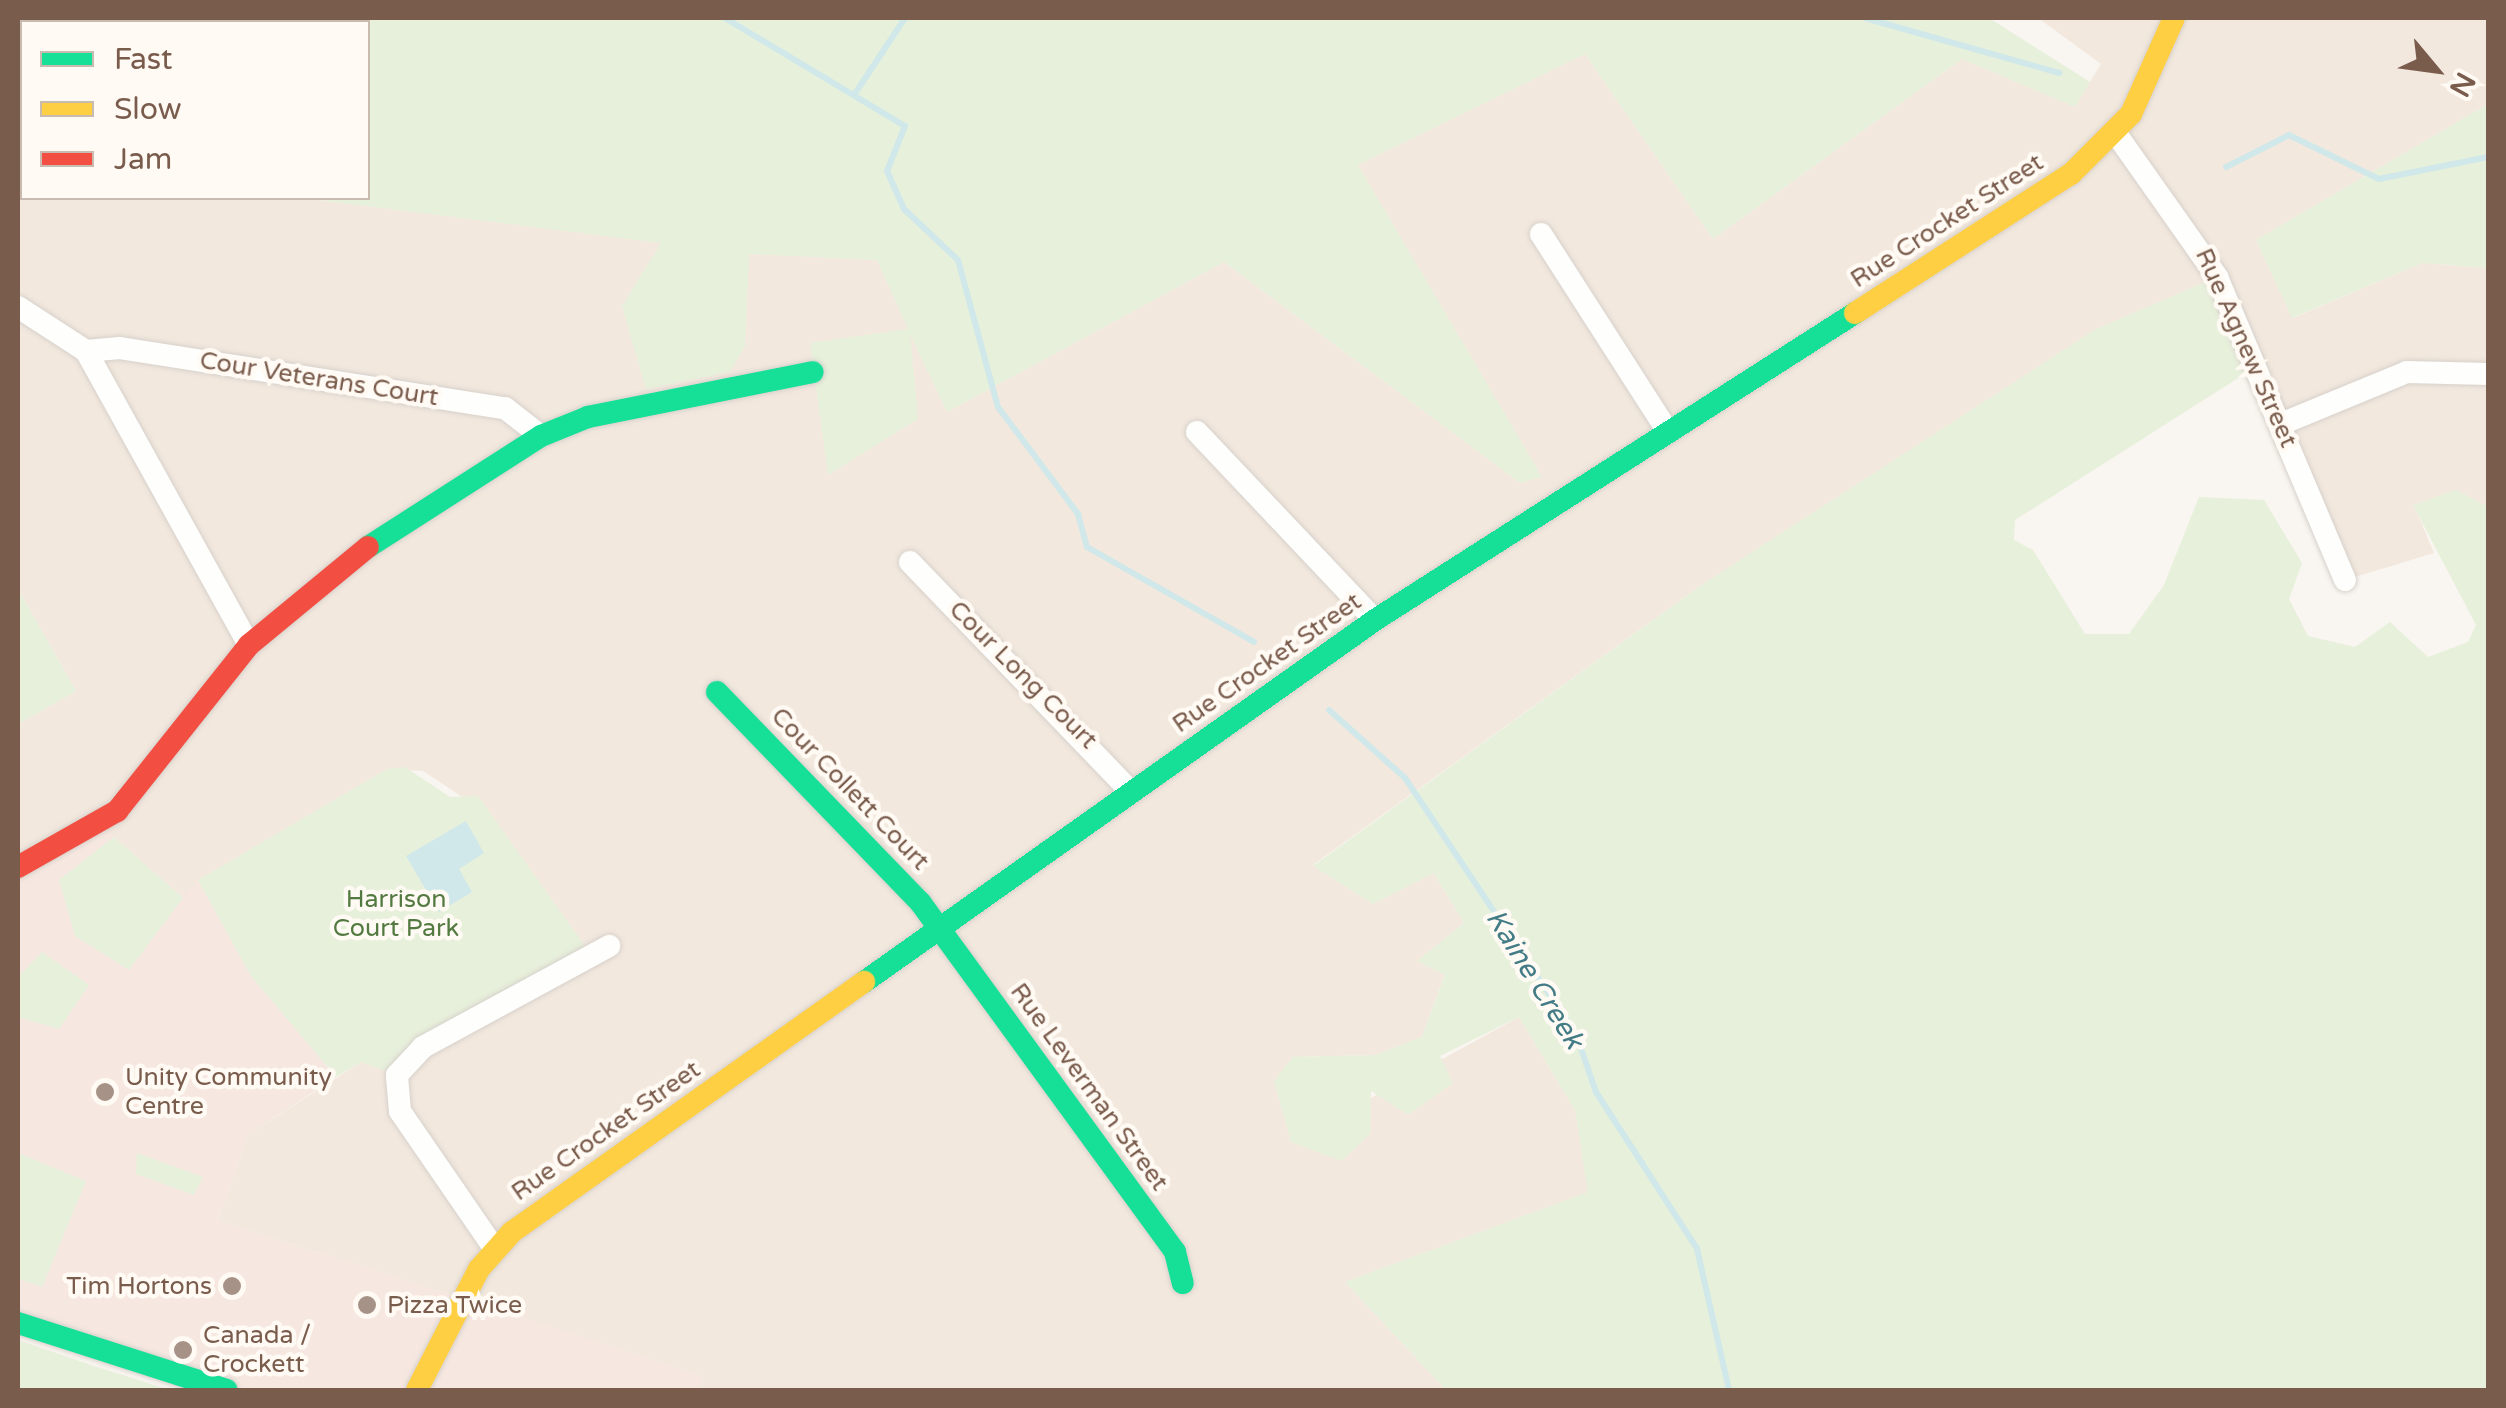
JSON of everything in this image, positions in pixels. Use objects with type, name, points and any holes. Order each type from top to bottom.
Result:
[{"type":"street","name":"Rue Crocket Street","points":[[417,1390],[494,1248],[1375,620],[2071,174],[2116,134],[2174,18]]},
{"type":"street","name":"Rue Agnew Street","points":[[2116,134],[2194,232],[2281,424],[2345,580]]},
{"type":"street","points":[[1541,234],[1668,432]]},
{"type":"street","points":[[18,307],[86,352],[248,645]]},
{"type":"street","name":"Cour Veterans Court","points":[[86,352],[120,348],[505,408],[541,436]]},
{"type":"street","points":[[18,867],[117,810],[248,645],[330,571],[541,436],[588,418],[813,372]]},
{"type":"street","points":[[2281,424],[2407,372],[2488,374]]},
{"type":"street","points":[[1197,432],[1375,620]]},
{"type":"street","name":"Cour Long Court","points":[[910,562],[1131,792]]},
{"type":"street","name":"Cour Collett Court","points":[[717,692],[939,928]]},
{"type":"street","name":"Rue Leverman Street","points":[[939,928],[1175,1252],[1183,1284]]},
{"type":"street","points":[[494,1248],[400,1110],[396,1075],[422,1047],[609,946]]},
{"type":"street","points":[[18,1323],[228,1390]]},
{"type":"shaded area","points":[[2038,18],[2488,18],[2488,104],[2256,240],[2293,318],[2422,263],[2488,268],[2488,507],[2456,490],[2414,505],[2434,553],[2345,580],[2232,307],[1703,584],[1313,865],[1373,904],[1434,873],[1464,923],[1418,961],[1445,974],[1422,1037],[1375,1055],[1293,1057],[1275,1082],[1291,1142],[1519,1017],[1575,1110],[1589,1192],[1345,1282],[1446,1390],[699,1390],[703,1376],[218,1220],[248,1135],[361,1062],[467,800],[423,771],[387,769],[183,898],[18,867],[18,724],[76,691],[18,589],[18,162],[20,200],[319,200],[748,253],[877,260],[947,412],[1224,262],[1520,483],[1541,476],[1357,165],[1585,54],[1713,239],[1962,59],[2075,106],[2101,64]]},
{"type":"shaded area","points":[[98,823],[182,897],[198,880],[251,976],[336,1077],[248,1135],[218,1220],[704,1376],[699,1390],[227,1390],[18,1323],[18,867]]},
{"type":"green space","points":[[18,18],[1989,18],[2090,82],[2075,107],[1962,59],[1713,239],[1585,54],[1358,165],[1542,477],[1520,483],[1224,262],[947,412],[910,334],[918,419],[828,475],[810,343],[908,329],[877,260],[749,254],[745,346],[730,372],[646,389],[622,306],[661,243],[319,200],[370,200],[370,20],[20,20],[20,90]]},
{"type":"green space","points":[[2488,104],[2488,268],[2422,263],[2292,318],[2256,240]]},
{"type":"green space","points":[[2217,277],[2257,366],[2015,520],[2014,540],[2033,550],[2085,634],[2129,634],[2164,585],[2199,497],[2264,500],[2302,563],[2289,599],[2308,636],[2355,647],[2390,622],[2428,657],[2468,642],[2476,625],[2413,505],[2456,490],[2488,507],[2488,1390],[1446,1390],[1345,1282],[1588,1192],[1575,1110],[1519,1017],[1440,1056],[1453,1083],[1408,1115],[1371,1091],[1370,1134],[1341,1161],[1291,1142],[1274,1081],[1293,1057],[1375,1055],[1422,1037],[1445,975],[1417,961],[1464,923],[1434,873],[1373,904],[1313,866],[1703,584],[2096,329]]},
{"type":"green space","points":[[18,589],[76,691],[18,724]]},
{"type":"green space","name":"Harrison Court Park","points":[[405,767],[450,797],[478,796],[590,953],[397,1075],[361,1062],[336,1077],[251,976],[198,880],[387,769]]},
{"type":"green space","points":[[114,837],[183,898],[129,970],[75,936],[59,880]]},
{"type":"green space","points":[[42,952],[89,985],[59,1029],[18,1017],[18,977]]},
{"type":"green space","points":[[18,1153],[86,1181],[42,1287],[18,1279]]},
{"type":"green space","points":[[137,1153],[203,1177],[194,1195],[136,1174]]},
{"type":"green space","points":[[18,1340],[94,1366],[170,1390],[18,1390]]},
{"type":"water","points":[[466,821],[484,853],[459,869],[472,892],[439,912],[406,856]]},
{"type":"waterway","name":"Kaine Creek","points":[[725,18],[905,126],[887,171],[904,209],[958,260],[998,407],[1078,514],[1087,547],[1254,642]]},
{"type":"waterway","points":[[854,95],[905,18]]},
{"type":"waterway","points":[[1865,18],[2059,73]]},
{"type":"waterway","points":[[2226,167],[2289,135],[2379,179],[2488,157]]},
{"type":"waterway","name":"Kaine Creek","points":[[1329,710],[1405,778],[1576,1034],[1596,1092],[1697,1249],[1729,1390]]},
{"type":"traffic: fast","points":[[864,982],[1375,620],[1855,313]]},
{"type":"traffic: fast","points":[[368,547],[541,436],[588,417],[813,372]]},
{"type":"traffic: fast","points":[[717,692],[920,902],[1175,1252],[1183,1283]]},
{"type":"traffic: fast","points":[[18,1323],[227,1390]]},
{"type":"traffic: slow","points":[[1855,313],[2071,174],[2131,114],[2174,18]]},
{"type":"traffic: slow","points":[[417,1390],[479,1269],[512,1232],[864,982]]},
{"type":"traffic: jam","points":[[18,867],[117,811],[249,645],[368,547]]},
{"type":"place","name":"Unity Community Centre","points":[[105,1092]]},
{"type":"place","name":"Tim Hortons","points":[[232,1286]]},
{"type":"place","name":"Pizza Twice","points":[[367,1305]]},
{"type":"place","name":"Canada / Crockett","points":[[183,1350]]}]
